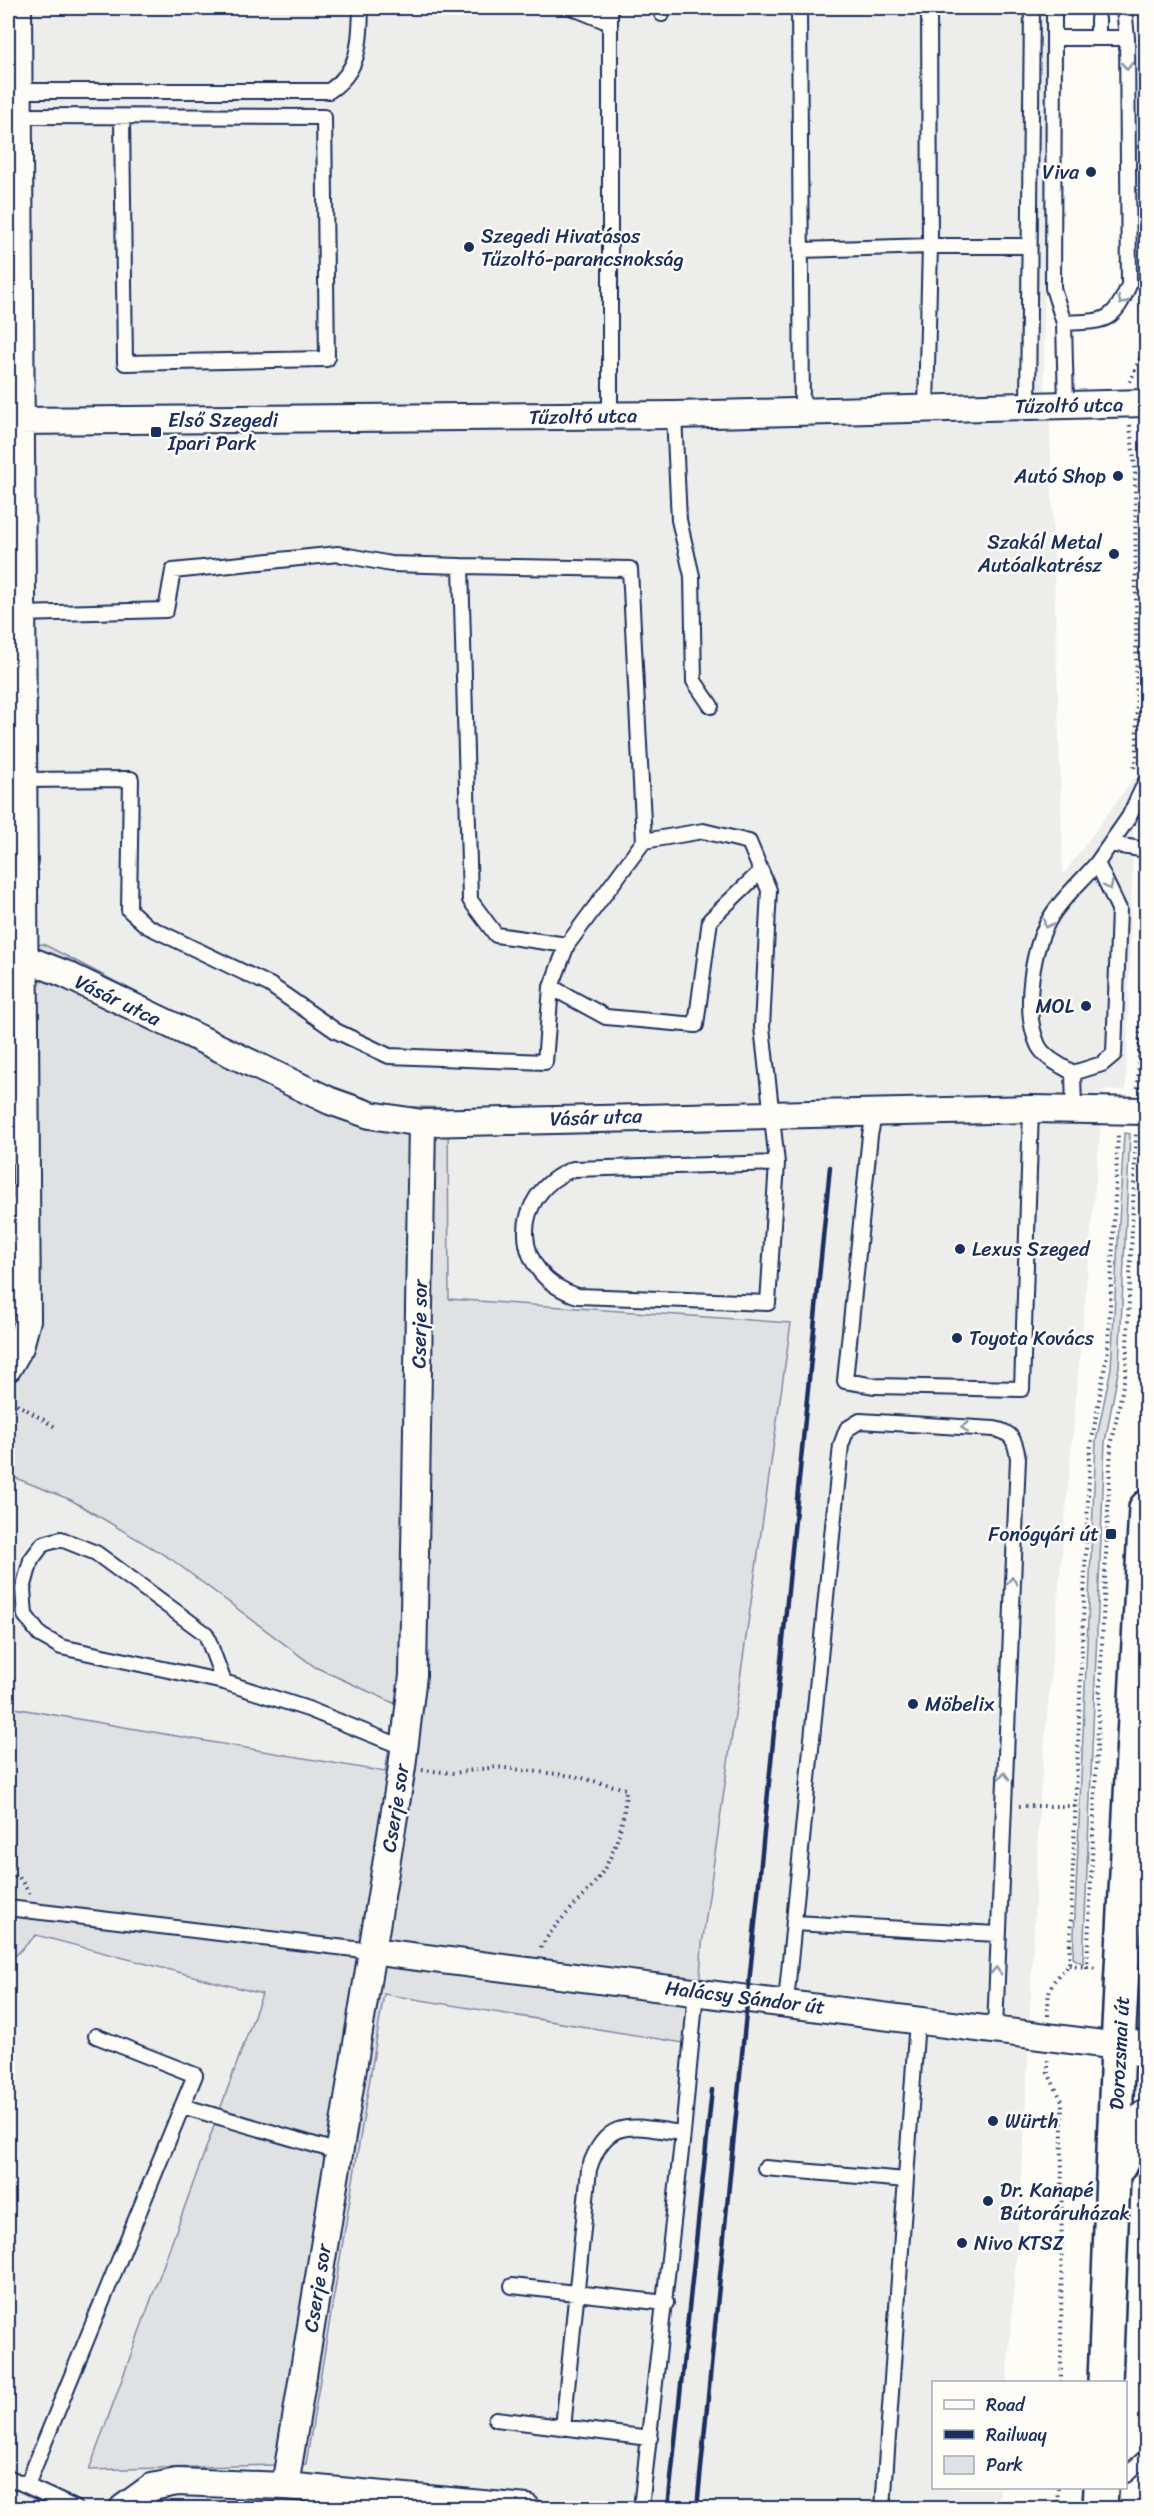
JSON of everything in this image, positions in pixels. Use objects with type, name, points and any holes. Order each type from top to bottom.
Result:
[{"type":"main road","name":"Dorozsmai út","points":[[1105,2381],[1113,2178],[1132,2048],[1146,1508]]},
{"type":"main road","points":[[1113,2178],[1138,2127],[1146,2117]]},
{"type":"main road","points":[[1100,2508],[1101,2489]]},
{"type":"street","points":[[8,1368],[20,1347],[27,1320],[17,1207],[24,958],[21,614],[14,534],[13,466],[19,421],[13,191],[18,116],[18,8]]},
{"type":"street","name":"Tűzoltó utca","points":[[19,421],[674,415],[1138,403]]},
{"type":"street","name":"Vásár utca","points":[[24,958],[65,974],[330,1101],[370,1115],[422,1123],[1031,1109],[1142,1111]]},
{"type":"street","name":"Cserje sor","points":[[285,2486],[403,1758],[413,1674],[422,1123]]},
{"type":"street","name":"Halácsy Sándor út","points":[[371,1952],[786,2002],[1132,2048]]},
{"type":"street","points":[[123,2508],[152,2487],[177,2482],[285,2486],[527,2508]]},
{"type":"lane","points":[[18,91],[328,91],[342,83],[355,64],[360,47],[361,8]]},
{"type":"lane","points":[[573,8],[610,23]]},
{"type":"lane","points":[[610,8],[610,415]]},
{"type":"lane","points":[[799,8],[802,411]]},
{"type":"lane","points":[[926,408],[930,246],[929,8]]},
{"type":"lane","points":[[1028,406],[1032,8]]},
{"type":"lane","points":[[1054,8],[1053,288],[1064,323],[1066,405]]},
{"type":"lane","points":[[1064,323],[1102,321],[1120,307],[1130,285],[1127,38],[1124,8]]},
{"type":"lane","points":[[1098,19],[1098,38]]},
{"type":"lane","points":[[1054,38],[1127,38]]},
{"type":"lane","points":[[18,116],[324,117],[327,359],[125,363],[122,117]]},
{"type":"lane","points":[[801,250],[1029,246]]},
{"type":"lane","points":[[674,415],[679,520],[692,576],[694,681],[711,706]]},
{"type":"lane","points":[[21,614],[166,609],[173,571],[338,554],[391,564],[630,570],[644,841],[567,945],[551,987],[545,1062],[389,1056],[336,1031],[270,985],[147,926],[129,910],[131,779],[22,780]]},
{"type":"lane","points":[[461,566],[470,900],[496,935],[567,945]]},
{"type":"lane","points":[[1097,863],[1119,909],[1114,1054],[1102,1064],[1073,1073],[1048,1057],[1038,1045],[1030,1002],[1031,983],[1041,935],[1053,914],[1097,863],[1129,817],[1146,781]]},
{"type":"lane","points":[[644,841],[703,831],[749,842],[768,890],[762,1027],[777,1163],[768,1303],[578,1296],[566,1292],[544,1278],[531,1257],[526,1231],[532,1204],[548,1182],[573,1169],[777,1163]]},
{"type":"lane","points":[[1110,844],[1146,849]]},
{"type":"lane","points":[[551,987],[606,1017],[696,1025],[710,920],[761,871]]},
{"type":"lane","points":[[1073,1073],[1074,1110]]},
{"type":"lane","points":[[875,1112],[870,1135],[844,1381],[875,1386],[1022,1389],[1031,1109]]},
{"type":"lane","points":[[786,2002],[842,1445],[847,1429],[860,1421],[994,1429],[1006,1431],[1016,1441],[1018,1458],[997,1934],[995,2029]]},
{"type":"lane","points":[[224,1682],[206,1634],[96,1553],[61,1539],[43,1544],[31,1560],[22,1589],[25,1615],[40,1635],[61,1647],[224,1682],[308,1710],[403,1758]]},
{"type":"lane","points":[[8,1908],[371,1952]]},
{"type":"lane","points":[[794,1923],[997,1934]]},
{"type":"lane","points":[[641,2508],[666,2303],[696,1991]]},
{"type":"lane","points":[[883,2508],[917,2020]]},
{"type":"lane","points":[[27,2485],[195,2075],[96,2036]]},
{"type":"lane","points":[[182,2106],[339,2152]]},
{"type":"lane","points":[[563,2427],[589,2169],[596,2149],[606,2135],[618,2129],[631,2127],[683,2133]]},
{"type":"lane","points":[[765,2168],[906,2180]]},
{"type":"lane","points":[[512,2286],[666,2303]]},
{"type":"lane","points":[[496,2419],[650,2439]]},
{"type":"lane","points":[[1127,2473],[1146,2457]]},
{"type":"lane","points":[[8,2477],[75,2508]]},
{"type":"path","points":[[1132,777],[1137,758],[1135,468],[1130,441],[1138,403],[1130,380],[1143,351],[1142,292]]},
{"type":"path","points":[[1088,1968],[1111,1446],[1126,1371],[1142,1111],[1139,1076],[1146,849]]},
{"type":"path","points":[[1134,1086],[1139,1076]]},
{"type":"path","points":[[1060,2381],[1062,2101],[1048,2073],[1048,1992],[1051,1982],[1069,1965],[1090,1451],[1108,1349],[1118,1131]]},
{"type":"path","points":[[8,1396],[12,1401],[57,1428]]},
{"type":"path","points":[[403,1758],[454,1773],[496,1767],[574,1776],[626,1789],[624,1818],[602,1873],[559,1922],[541,1947],[530,1971]]},
{"type":"path","points":[[1003,1806],[1075,1806]]},
{"type":"path","points":[[8,1874],[19,1876],[42,1911]]},
{"type":"path","points":[[1057,2508],[1058,2489]]},
{"type":"shaded area","points":[[8,8],[1046,8],[1044,376],[1050,424],[1063,875],[1135,776],[1126,1090],[1104,1090],[1040,1795],[1024,2143],[1007,2381],[932,2381],[932,2489],[1000,2489],[998,2508],[8,2508],[8,1963],[36,1935],[262,1994],[89,2470],[306,2464],[384,1994],[696,2045],[702,1945],[791,1323],[448,1299],[448,1108],[387,1106],[280,1067],[43,944],[8,949]]},
{"type":"shaded area","points":[[8,1475],[71,1500],[171,1559],[315,1667],[396,1704],[385,1772],[8,1707]]},
{"type":"green space","points":[[43,944],[280,1067],[387,1106],[448,1108],[449,1299],[791,1323],[702,1945],[696,2045],[384,1994],[306,2464],[89,2470],[262,1994],[36,1935],[8,1963],[8,1707],[385,1772],[396,1704],[315,1667],[171,1559],[71,1500],[8,1475],[8,949]]},
{"type":"green space","points":[[1124,1133],[1130,1134],[1119,1367],[1105,1442],[1083,1964],[1073,1958],[1096,1441],[1111,1368]]},
{"type":"railway","points":[[697,2508],[830,1167]]},
{"type":"railway","points":[[668,2508],[712,2090]]},
{"type":"place","name":"Viva","points":[[1091,172]]},
{"type":"place","name":"Szegedi Hivatásos Tűzoltó-parancsnokság","points":[[469,247]]},
{"type":"place","name":"Első Szegedi Ipari Park","points":[[156,432]]},
{"type":"place","name":"Autó Shop","points":[[1118,476]]},
{"type":"place","name":"Szakál Metal Autóalkatrész","points":[[1114,554]]},
{"type":"place","name":"MOL","points":[[1086,1006]]},
{"type":"place","name":"Lexus Szeged","points":[[960,1249]]},
{"type":"place","name":"Toyota Kovács","points":[[957,1338]]},
{"type":"place","name":"Fonógyári út","points":[[1111,1534]]},
{"type":"place","name":"Möbelix","points":[[913,1704]]},
{"type":"place","name":"Würth","points":[[993,2121]]},
{"type":"place","name":"Dr. Kanapé Bútoráruházak","points":[[988,2201]]},
{"type":"place","name":"Nivo KTSZ","points":[[962,2243]]}]
